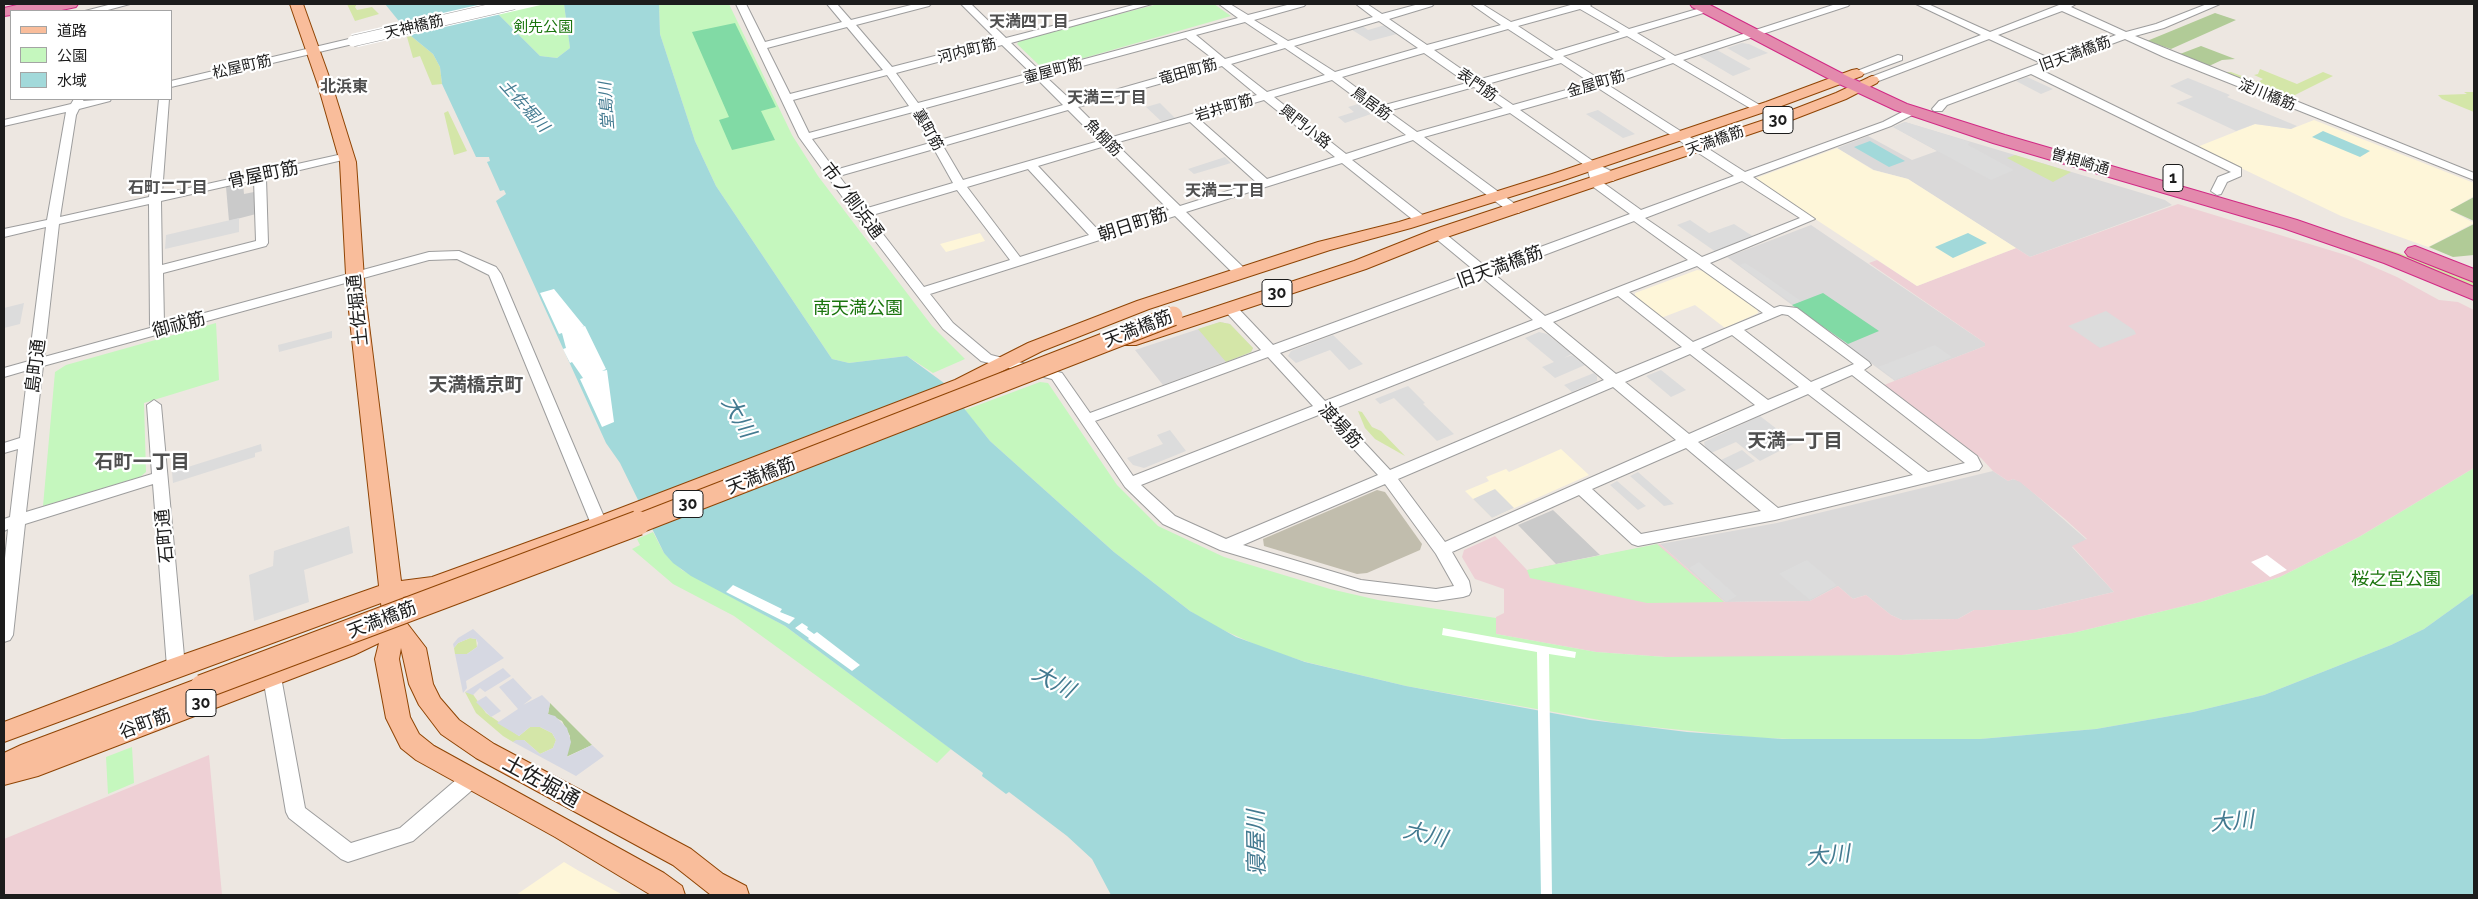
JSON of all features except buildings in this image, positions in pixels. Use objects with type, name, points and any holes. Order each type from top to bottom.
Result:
[{"type":"highway","points":[[13,10],[40,4]]},
{"type":"highway","points":[[42,10],[70,4]]},
{"type":"highway","name":"曽根崎通","points":[[1724,4],[1862,80],[1912,111],[2316,233],[2399,262],[2474,294]]},
{"type":"highway","name":"曽根崎通","points":[[1702,6],[1841,80],[1862,80],[1938,108],[2383,241],[2474,276]]},
{"type":"main road","name":"土佐堀通","points":[[296,4],[347,156],[355,276],[376,472],[396,624],[387,659],[398,718],[410,741],[425,753],[564,829],[655,882],[672,895]]},
{"type":"main road","name":"天満橋筋","points":[[968,390],[1004,364],[1035,347],[1083,327],[1240,272],[1324,246],[1413,223],[1592,166],[1841,80]]},
{"type":"main road","name":"天満橋筋","points":[[1169,312],[1367,252],[1438,234],[1596,183],[1784,118],[1862,80]]},
{"type":"main road","name":"天満橋筋","points":[[4,745],[201,681],[621,530],[1169,312],[1365,243],[1413,223]]},
{"type":"main road","name":"天満橋筋","points":[[396,624],[627,522],[968,390],[1038,372],[1360,265],[1438,234]]},
{"type":"main road","name":"天満橋筋","points":[[392,590],[434,585],[599,524],[627,522]]},
{"type":"main road","name":"30","points":[[4,732],[176,667],[392,590]]},
{"type":"main road","name":"土佐堀通","points":[[396,624],[414,648],[422,684],[431,705],[450,727],[485,751],[682,857],[714,883],[736,895]]},
{"type":"main road","name":"谷町筋","points":[[4,774],[29,768],[346,649],[396,624]]},
{"type":"main road","name":"天満橋筋","points":[[4,764],[201,681]]},
{"type":"street","points":[[96,9],[125,4]]},
{"type":"street","name":"天神橋筋","points":[[313,50],[514,4]]},
{"type":"street","name":"市ノ側浜通","points":[[741,4],[806,137],[861,214],[921,292],[958,336],[986,358],[1057,376],[1130,483],[1169,520],[1226,546]]},
{"type":"street","name":"裏町筋","points":[[832,4],[889,70],[916,108],[960,185],[1017,261]]},
{"type":"street","points":[[762,46],[926,4]]},
{"type":"street","name":"魚棚筋","points":[[966,4],[1003,42],[1043,74],[1070,106],[1240,272]]},
{"type":"street","name":"河内町筋","points":[[787,98],[889,70],[1003,42],[1101,12],[1147,4]]},
{"type":"street","name":"鳥居筋","points":[[1224,4],[1334,76],[1515,210]]},
{"type":"street","name":"壷屋町筋","points":[[806,137],[1301,4]]},
{"type":"street","name":"表門筋","points":[[1361,4],[1592,166],[1613,177]]},
{"type":"street","name":"竜田町筋","points":[[832,174],[1429,4]]},
{"type":"street","points":[[1130,483],[1691,263],[1700,262],[1809,220],[1476,4]]},
{"type":"street","points":[[1582,4],[1759,109]]},
{"type":"street","name":"岩井町筋","points":[[861,214],[1582,4]]},
{"type":"street","name":"金屋町筋","points":[[1345,158],[1673,59],[1840,4]]},
{"type":"street","points":[[1921,4],[2050,63]]},
{"type":"street","name":"天満橋筋","points":[[1862,80],[1975,29],[2042,4]]},
{"type":"street","name":"天満橋筋","points":[[1862,80],[2067,5]]},
{"type":"street","name":"淀川橋筋","points":[[2067,5],[2168,55],[2474,178]]},
{"type":"street","name":"旧天満橋筋","points":[[1938,108],[1944,103],[2208,5]]},
{"type":"street","points":[[1379,110],[1559,57],[1702,6]]},
{"type":"street","name":"興門小路","points":[[1188,34],[1345,158],[1413,223]]},
{"type":"street","name":"松屋町筋","points":[[172,84],[313,50]]},
{"type":"street","points":[[2032,70],[2237,170],[2236,174],[2222,180],[2217,191]]},
{"type":"street","points":[[4,123],[77,102],[96,100]]},
{"type":"street","points":[[157,330],[156,198],[164,100]]},
{"type":"street","name":"島町通","points":[[4,635],[11,523],[26,441],[54,220],[70,115],[77,102]]},
{"type":"street","name":"旧天満橋筋","points":[[1087,420],[1887,124],[1912,111]]},
{"type":"street","points":[[1191,118],[1264,183]]},
{"type":"street","name":"骨屋町筋","points":[[4,233],[54,220],[347,156]]},
{"type":"street","name":"朝日町筋","points":[[921,292],[1345,158]]},
{"type":"street","points":[[1031,165],[1097,236]]},
{"type":"street","points":[[1592,166],[1596,183],[1639,215],[1639,219],[1772,313]]},
{"type":"street","points":[[156,271],[262,244],[260,176]]},
{"type":"street","points":[[1438,234],[1775,514]]},
{"type":"street","name":"御祓筋","points":[[4,372],[355,276],[441,254],[459,255],[494,272],[599,524]]},
{"type":"street","points":[[1619,292],[1766,406]]},
{"type":"street","name":"渡場筋","points":[[1226,546],[1360,586],[1436,595],[1463,591],[1461,581],[1442,550],[1388,477],[1230,308]]},
{"type":"street","points":[[1226,546],[1733,329],[1784,309],[1792,311],[1972,460],[1974,466],[1775,514],[1638,540],[1581,488]]},
{"type":"street","points":[[1733,329],[1925,477]]},
{"type":"street","points":[[1442,550],[1686,441],[1859,367]]},
{"type":"street","name":"石町通","points":[[154,405],[176,667]]},
{"type":"street","points":[[4,448],[26,441]]},
{"type":"street","points":[[11,523],[159,477]]},
{"type":"street","points":[[272,677],[296,812],[348,853],[406,835],[472,779]]},
{"type":"shaded area","points":[[1361,25],[1368,30],[1385,25],[1397,34],[1370,41],[1349,28]]},
{"type":"shaded area","points":[[1742,43],[1749,44],[1768,53],[1748,60],[1727,48]]},
{"type":"shaded area","points":[[1717,50],[1751,69],[1733,76],[1699,56]]},
{"type":"shaded area","points":[[2027,77],[2053,89],[2041,94],[2016,81]]},
{"type":"shaded area","points":[[2188,78],[2230,95],[2227,97],[2297,126],[2291,129],[2255,124],[2236,131],[2176,103],[2193,97],[2170,86]]},
{"type":"shaded area","points":[[1160,103],[1175,118],[1162,122],[1146,107]]},
{"type":"shaded area","points":[[1358,104],[1371,114],[1345,123],[1338,117],[1354,112],[1348,107]]},
{"type":"shaded area","points":[[1598,110],[1635,134],[1623,138],[1586,114]]},
{"type":"shaded area","points":[[2314,120],[2474,183],[2474,196],[2450,210],[2474,223],[2428,247],[2341,216],[2197,147],[2255,124],[2291,129]]},
{"type":"shaded area","points":[[1905,122],[2165,200],[2172,205],[2030,257],[1908,179],[1874,170],[1837,148],[1868,136],[1912,160],[1937,151],[1893,127]]},
{"type":"shaded area","points":[[1905,122],[1970,142],[1968,145],[2014,170],[1991,180],[1893,127]]},
{"type":"shaded area","points":[[1837,148],[1873,170],[1908,179],[2016,248],[1917,286],[1756,180],[1756,178]]},
{"type":"shaded area","points":[[1225,157],[1231,163],[1194,174],[1188,169]]},
{"type":"shaded area","points":[[243,183],[244,194],[254,192],[256,214],[229,221],[226,187]]},
{"type":"shaded area","points":[[2178,204],[2349,256],[2397,277],[2439,300],[2458,302],[2474,310],[2474,468],[2359,537],[2280,577],[2201,602],[2073,633],[1984,647],[1902,655],[1829,657],[1665,657],[1596,652],[1496,634],[1496,617],[1504,613],[1504,589],[1475,579],[1462,557],[1464,550],[1495,536],[1527,570],[1660,544],[1725,602],[1810,601],[1838,586],[1853,599],[1866,595],[1891,615],[1902,620],[1958,619],[1974,610],[2037,610],[2114,592],[2072,546],[2087,539],[2065,519],[2020,482],[2013,479],[2008,481],[1993,471],[1981,458],[1884,385],[1985,346],[1985,343],[1869,263],[1877,260],[1917,286],[2016,248],[2030,257]]},
{"type":"shaded area","points":[[239,218],[239,232],[165,249],[166,235]]},
{"type":"shaded area","points":[[1690,220],[1709,233],[1734,224],[1754,237],[1716,252],[1677,225]]},
{"type":"shaded area","points":[[1811,225],[1985,343],[1985,346],[1895,381],[1727,257]]},
{"type":"shaded area","points":[[980,233],[985,241],[946,252],[940,244]]},
{"type":"shaded area","points":[[1745,263],[1801,301],[1793,304],[1739,265]]},
{"type":"shaded area","points":[[1697,270],[1705,271],[1757,308],[1758,313],[1725,328],[1695,305],[1661,318],[1635,298],[1635,293]]},
{"type":"shaded area","points":[[24,303],[20,324],[4,328],[4,308]]},
{"type":"shaded area","points":[[2106,311],[2134,330],[2136,334],[2100,348],[2068,326]]},
{"type":"shaded area","points":[[1220,322],[1230,324],[1253,348],[1251,352],[1163,385],[1135,350]]},
{"type":"shaded area","points":[[332,331],[332,338],[279,352],[278,345]]},
{"type":"shaded area","points":[[1539,332],[1547,334],[1572,354],[1564,358],[1572,355],[1585,365],[1555,378],[1542,367],[1554,362],[1525,338]]},
{"type":"shaded area","points":[[1333,335],[1363,364],[1349,370],[1330,350],[1296,363],[1288,356],[1291,351]]},
{"type":"shaded area","points":[[1935,345],[1952,357],[1895,380],[1878,367]]},
{"type":"shaded area","points":[[1661,370],[1686,390],[1671,397],[1646,376]]},
{"type":"shaded area","points":[[1594,373],[1597,376],[1597,381],[1572,392],[1564,385]]},
{"type":"shaded area","points":[[1408,386],[1425,403],[1423,404],[1454,434],[1437,441],[1394,398],[1380,404],[1375,399]]},
{"type":"shaded area","points":[[1760,416],[1795,443],[1760,461],[1736,442],[1711,453],[1705,447],[1704,442]]},
{"type":"shaded area","points":[[1170,430],[1186,451],[1144,468],[1133,465],[1127,458],[1163,444],[1157,435]]},
{"type":"shaded area","points":[[261,444],[262,451],[255,453],[255,457],[173,483],[172,472]]},
{"type":"shaded area","points":[[1561,449],[1589,475],[1492,518],[1465,491],[1489,481],[1486,477],[1506,469],[1509,472]]},
{"type":"shaded area","points":[[1742,450],[1755,461],[1734,471],[1721,460]]},
{"type":"shaded area","points":[[1993,471],[2008,481],[2013,479],[2020,481],[2087,540],[2072,547],[2114,592],[2037,610],[1974,610],[1958,619],[1902,620],[1891,615],[1866,595],[1853,599],[1838,586],[1810,601],[1725,602],[1660,544],[1777,523]]},
{"type":"shaded area","points":[[1638,472],[1674,504],[1664,506],[1630,476]]},
{"type":"shaded area","points":[[1617,481],[1646,506],[1638,510],[1610,485]]},
{"type":"shaded area","points":[[1495,489],[1514,508],[1492,518],[1473,499]]},
{"type":"shaded area","points":[[1377,490],[1385,492],[1422,544],[1420,550],[1367,573],[1357,574],[1264,546],[1263,539]]},
{"type":"shaded area","points":[[1553,510],[1600,555],[1556,564],[1518,525]]},
{"type":"shaded area","points":[[349,526],[353,553],[304,570],[309,602],[254,621],[249,575],[273,566],[274,551]]},
{"type":"shaded area","points":[[1807,560],[1837,585],[1810,600],[1779,574]]},
{"type":"shaded area","points":[[1699,562],[1737,596],[1726,602],[1689,568]]},
{"type":"shaded area","points":[[473,629],[504,658],[466,681],[467,688],[463,693],[455,654],[467,654],[477,647],[478,643],[476,639],[470,638],[458,643],[454,648],[453,644],[458,638]]},
{"type":"shaded area","points":[[503,668],[511,676],[485,692],[480,688],[473,695],[465,692]]},
{"type":"shaded area","points":[[513,678],[532,698],[523,705],[542,695],[550,703],[548,714],[555,716],[567,728],[571,742],[567,757],[592,745],[604,756],[576,776],[513,742],[524,740],[540,754],[553,748],[556,740],[552,733],[540,727],[530,727],[519,736],[497,723],[518,709],[499,687]]},
{"type":"shaded area","points":[[486,696],[501,711],[491,717],[476,702]]},
{"type":"shaded area","points":[[209,755],[222,895],[4,895],[4,839]]},
{"type":"shaded area","points":[[564,862],[579,871],[623,895],[516,895]]},
{"type":"green space","points":[[347,4],[357,4],[355,7],[357,10],[372,7],[379,14],[355,21]]},
{"type":"green space","name":"剣先公園","points":[[488,4],[564,4],[570,48],[557,58],[540,56]]},
{"type":"green space","name":"南天満公園","points":[[659,4],[729,4],[792,135],[818,176],[932,326],[965,359],[933,373],[907,356],[849,363],[832,359],[716,186],[695,141],[660,34]]},
{"type":"green space","points":[[1158,4],[1214,4],[1231,16],[1049,68],[1041,67],[1017,44],[1020,40]]},
{"type":"green space","points":[[2215,13],[2236,20],[2171,49],[2147,41]]},
{"type":"green space","points":[[735,23],[776,107],[761,111],[775,140],[732,150],[719,120],[729,117],[692,32]]},
{"type":"green space","points":[[411,36],[433,54],[440,67],[442,84],[432,85],[420,56],[413,58],[407,37]]},
{"type":"green space","points":[[2201,46],[2235,59],[2222,60],[2209,66],[2180,54]]},
{"type":"green space","points":[[2260,69],[2297,84],[2323,72],[2333,76],[2289,98],[2223,72],[2231,72],[2258,82],[2263,79],[2254,75],[2258,74]]},
{"type":"green space","points":[[2464,92],[2474,92],[2474,112],[2442,99],[2438,95],[2467,94]]},
{"type":"green space","points":[[448,111],[467,151],[454,155],[444,113]]},
{"type":"green space","points":[[2015,155],[2071,172],[2053,182],[2007,158]]},
{"type":"green space","points":[[2474,197],[2474,221],[2450,210]]},
{"type":"green space","points":[[2240,202],[2399,253],[2474,282],[2474,288],[2378,248],[2240,204]]},
{"type":"green space","points":[[2474,224],[2474,255],[2453,257],[2429,247]]},
{"type":"green space","points":[[1823,293],[1879,331],[1848,344],[1792,305]]},
{"type":"green space","points":[[1220,322],[1230,324],[1253,348],[1251,352],[1226,362],[1198,329]]},
{"type":"green space","points":[[216,323],[219,380],[144,403],[146,472],[140,477],[43,506],[55,372],[66,365]]},
{"type":"green space","name":"桜之宮公園","points":[[1040,382],[1048,383],[1117,485],[1158,526],[1224,557],[1330,589],[1378,600],[1496,618],[1496,634],[1596,652],[1665,657],[1902,655],[1985,647],[2073,633],[2201,602],[2280,577],[2359,537],[2474,468],[2474,593],[2424,629],[2391,645],[2264,695],[2193,712],[2096,729],[1980,739],[1822,740],[1761,738],[1622,724],[1406,686],[1306,662],[1265,649],[1212,625],[1190,611],[1114,552],[990,441],[965,410]]},
{"type":"green space","points":[[1358,411],[1362,412],[1372,427],[1381,431],[1405,456],[1375,439],[1365,428]]},
{"type":"green space","points":[[653,532],[664,553],[682,570],[785,626],[951,749],[937,763],[734,616],[673,584],[632,549],[640,545],[637,539]]},
{"type":"green space","points":[[1657,544],[1724,602],[1647,603],[1530,578],[1527,570]]},
{"type":"green space","points":[[470,638],[476,639],[477,647],[467,654],[455,654],[454,648],[458,643]]},
{"type":"green space","points":[[465,692],[472,693],[486,713],[519,736],[530,727],[540,727],[552,733],[556,740],[553,748],[540,754],[524,740],[513,742],[503,736],[476,713]]},
{"type":"green space","points":[[550,703],[592,745],[566,757],[570,736],[562,721],[548,714]]},
{"type":"green space","points":[[132,747],[134,783],[108,794],[106,757]]},
{"type":"water","points":[[385,4],[488,4],[540,56],[557,58],[570,48],[564,4],[659,4],[660,34],[695,141],[716,186],[832,359],[849,363],[907,356],[944,383],[990,441],[1114,552],[1190,611],[1236,637],[1305,662],[1406,686],[1590,720],[1687,732],[1782,739],[1980,739],[2096,729],[2193,712],[2264,695],[2391,645],[2424,629],[2474,593],[2474,895],[1111,895],[1092,859],[1067,836],[1009,792],[1006,794],[982,776],[983,773],[785,626],[691,576],[673,563],[664,553],[620,463],[606,443],[496,201],[506,194],[504,190],[500,191],[487,162],[490,161],[489,157],[476,157],[442,84],[440,67],[433,54],[411,36]]},
{"type":"water","points":[[2323,131],[2370,151],[2360,157],[2312,137]]},
{"type":"water","points":[[1870,141],[1905,161],[1889,167],[1854,147]]},
{"type":"water","points":[[1968,233],[1987,243],[1953,258],[1935,247]]},
{"type":"pier","points":[[482,4],[545,4],[358,47],[351,34]]},
{"type":"pier","points":[[554,289],[584,326],[581,327],[585,326],[606,369],[602,371],[607,370],[614,422],[602,427],[580,379],[583,378],[572,362],[570,363],[563,349],[566,348],[562,333],[559,334],[540,293]]},
{"type":"pier","points":[[2267,555],[2287,570],[2270,577],[2251,562]]},
{"type":"pier","points":[[733,585],[782,609],[780,612],[795,618],[789,624],[726,592]]},
{"type":"pier","points":[[802,623],[808,627],[807,629],[814,634],[817,632],[860,665],[852,671],[795,628]]},
{"type":"pier","points":[[1443,628],[1576,652],[1575,658],[1549,654],[1552,895],[1541,895],[1537,652],[1442,635]]},
{"type":"district","name":"天満四丁目","points":[[1029,22]]},
{"type":"district","name":"北浜東","points":[[344,87]]},
{"type":"district","name":"天満三丁目","points":[[1107,98]]},
{"type":"district","name":"石町二丁目","points":[[168,188]]},
{"type":"district","name":"天満二丁目","points":[[1225,191]]},
{"type":"district","name":"天満橋京町","points":[[476,385]]},
{"type":"district","name":"天満一丁目","points":[[1795,441]]},
{"type":"district","name":"石町一丁目","points":[[142,462]]},
{"type":"water label","name":"土佐堀川","points":[[524,106]]},
{"type":"water label","name":"堂島川","points":[[607,106]]},
{"type":"water label","name":"大川","points":[[738,417]]},
{"type":"water label","name":"大川","points":[[1053,682]]},
{"type":"water label","name":"大川","points":[[2232,822]]},
{"type":"water label","name":"大川","points":[[1425,835]]},
{"type":"water label","name":"寝屋川","points":[[1257,843]]},
{"type":"water label","name":"大川","points":[[1828,856]]}]
